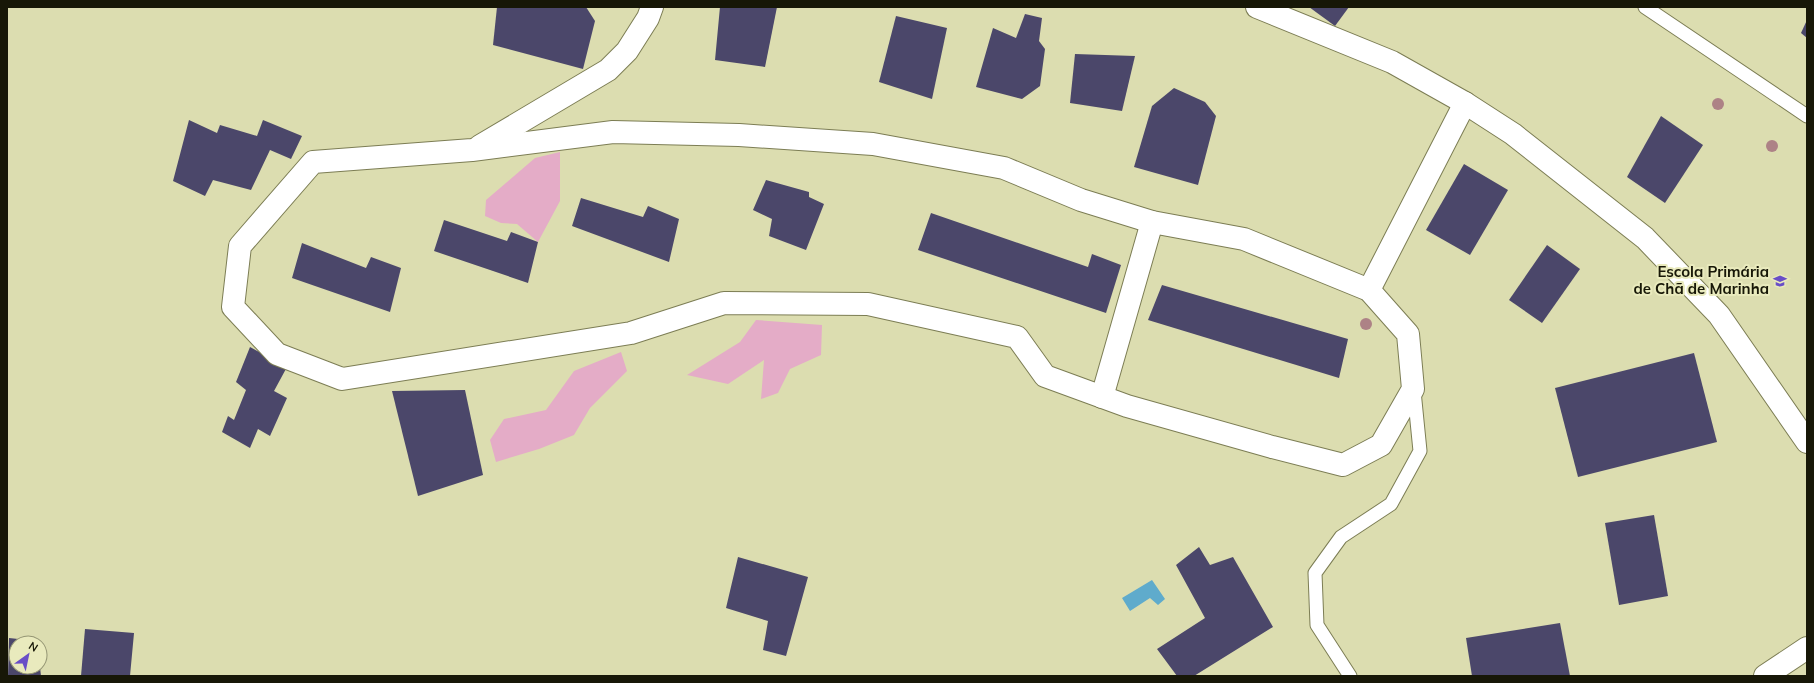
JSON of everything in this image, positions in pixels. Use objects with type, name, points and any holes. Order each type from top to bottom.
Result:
[{"type":"street","points":[[472,150],[608,70],[627,51],[648,18],[652,7]]},
{"type":"street","points":[[1257,7],[1392,62],[1465,103],[1513,134],[1645,238],[1719,315],[1807,442]]},
{"type":"street","points":[[1369,290],[1465,103]]},
{"type":"street","points":[[613,132],[738,135],[873,144],[1004,168],[1081,200],[1152,222],[1244,239],[1369,290],[1408,334],[1413,389],[1381,445],[1343,465],[1272,447],[1127,406],[1045,376],[1017,337],[868,304],[724,303],[631,333],[342,379],[278,354],[234,307],[240,246],[313,162],[472,150],[613,132]]},
{"type":"street","points":[[1102,397],[1152,222]]},
{"type":"street","points":[[1765,676],[1807,648]]},
{"type":"lane","points":[[1645,7],[1807,116]]},
{"type":"lane","points":[[1350,676],[1317,626],[1315,573],[1341,537],[1391,504],[1420,451],[1413,389]]},
{"type":"shaded area","points":[[560,152],[560,201],[538,242],[517,224],[501,223],[485,216],[486,200],[535,158]]},
{"type":"shaded area","points":[[756,320],[822,325],[821,355],[790,369],[778,393],[761,399],[764,360],[728,384],[687,375],[740,342]]},
{"type":"shaded area","points":[[621,352],[627,371],[590,408],[574,435],[539,449],[496,462],[490,440],[504,419],[546,410],[574,371]]},
{"type":"water","points":[[1152,580],[1165,599],[1158,605],[1150,598],[1130,611],[1122,598]]},
{"type":"building","points":[[497,7],[586,7],[595,21],[583,69],[493,45]]},
{"type":"building","points":[[720,7],[777,7],[765,67],[715,60]]},
{"type":"building","points":[[1309,7],[1349,7],[1335,26]]},
{"type":"building","points":[[1025,14],[1042,18],[1039,41],[1045,49],[1040,86],[1022,99],[976,87],[993,28],[1016,38]]},
{"type":"building","points":[[896,16],[947,28],[932,99],[879,82]]},
{"type":"building","points":[[1807,20],[1807,38],[1801,33]]},
{"type":"building","points":[[1075,54],[1135,56],[1122,111],[1070,103]]},
{"type":"building","points":[[1174,88],[1205,102],[1216,116],[1198,185],[1134,167],[1152,106]]},
{"type":"building","points":[[1661,116],[1703,145],[1665,203],[1627,177]]},
{"type":"building","points":[[189,120],[217,133],[220,125],[257,136],[263,120],[302,136],[291,159],[270,150],[251,190],[213,180],[205,196],[173,181]]},
{"type":"building","points":[[1464,164],[1508,190],[1470,255],[1426,230]]},
{"type":"building","points":[[766,180],[809,192],[809,197],[824,204],[806,250],[769,236],[772,219],[753,210]]},
{"type":"building","points":[[581,198],[643,217],[648,206],[679,219],[669,262],[572,226]]},
{"type":"building","points":[[931,213],[1088,267],[1092,254],[1121,265],[1106,313],[918,250]]},
{"type":"building","points":[[444,220],[507,241],[511,232],[538,242],[528,283],[434,251]]},
{"type":"building","points":[[302,243],[366,268],[371,257],[401,268],[390,312],[292,278]]},
{"type":"building","points":[[1547,245],[1580,269],[1542,323],[1509,300]]},
{"type":"building","points":[[1162,285],[1348,339],[1339,378],[1148,320]]},
{"type":"building","points":[[250,347],[287,367],[274,391],[287,398],[270,436],[258,429],[250,448],[222,432],[228,416],[234,420],[246,390],[236,382]]},
{"type":"building","points":[[1694,353],[1717,442],[1578,477],[1555,388]]},
{"type":"building","points":[[465,390],[483,475],[418,496],[392,391]]},
{"type":"building","points":[[1654,515],[1668,596],[1619,605],[1605,523]]},
{"type":"building","points":[[1199,547],[1210,565],[1233,557],[1273,627],[1194,676],[1177,676],[1157,649],[1205,618],[1176,565]]},
{"type":"building","points":[[738,557],[808,577],[786,656],[763,650],[768,621],[726,608]]},
{"type":"building","points":[[1560,623],[1570,676],[1472,676],[1466,638]]},
{"type":"building","points":[[85,629],[134,633],[130,676],[81,676]]},
{"type":"building","points":[[41,675],[41,676],[8,676]]},
{"type":"place","name":"Escola Primária de Chã de Marinha","points":[[1780,281]]}]
